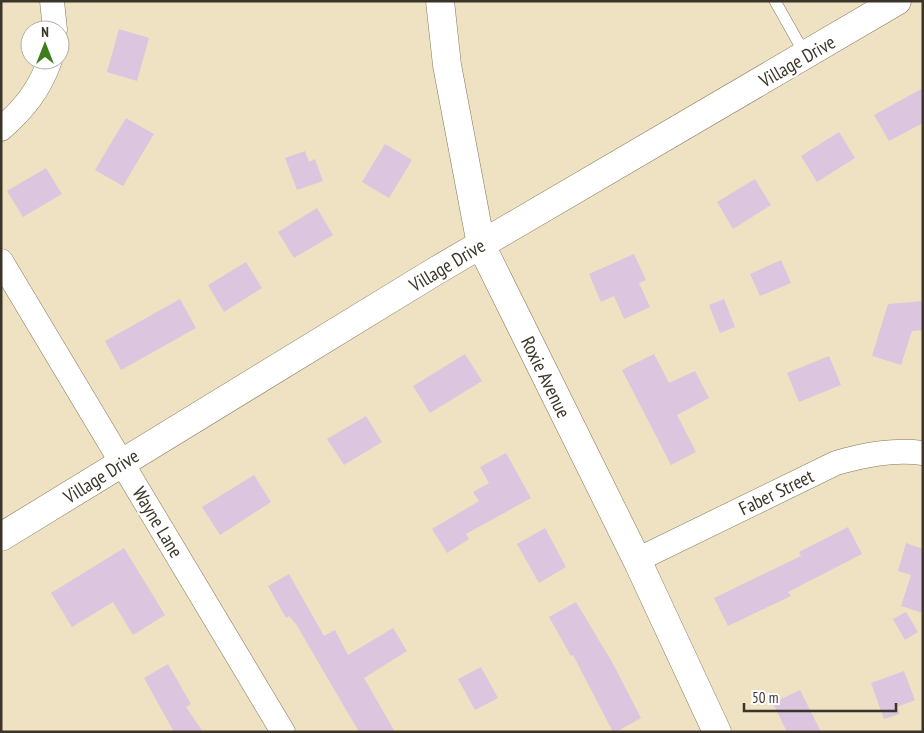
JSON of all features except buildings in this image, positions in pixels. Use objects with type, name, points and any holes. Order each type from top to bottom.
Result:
[{"type":"main road","name":"Roxie Avenue","points":[[440,1],[447,65],[481,245],[637,560],[717,732]]},
{"type":"main road","name":"Village Drive","points":[[1,537],[481,245],[897,1]]},
{"type":"street","points":[[52,1],[54,20]]},
{"type":"street","points":[[1,129],[23,109],[39,87],[46,70]]},
{"type":"street","name":"Wayne Lane","points":[[1,261],[283,732]]},
{"type":"street","name":"Faber Street","points":[[637,560],[836,463],[863,456],[891,452],[923,453]]},
{"type":"lane","points":[[775,1],[806,56]]}]
